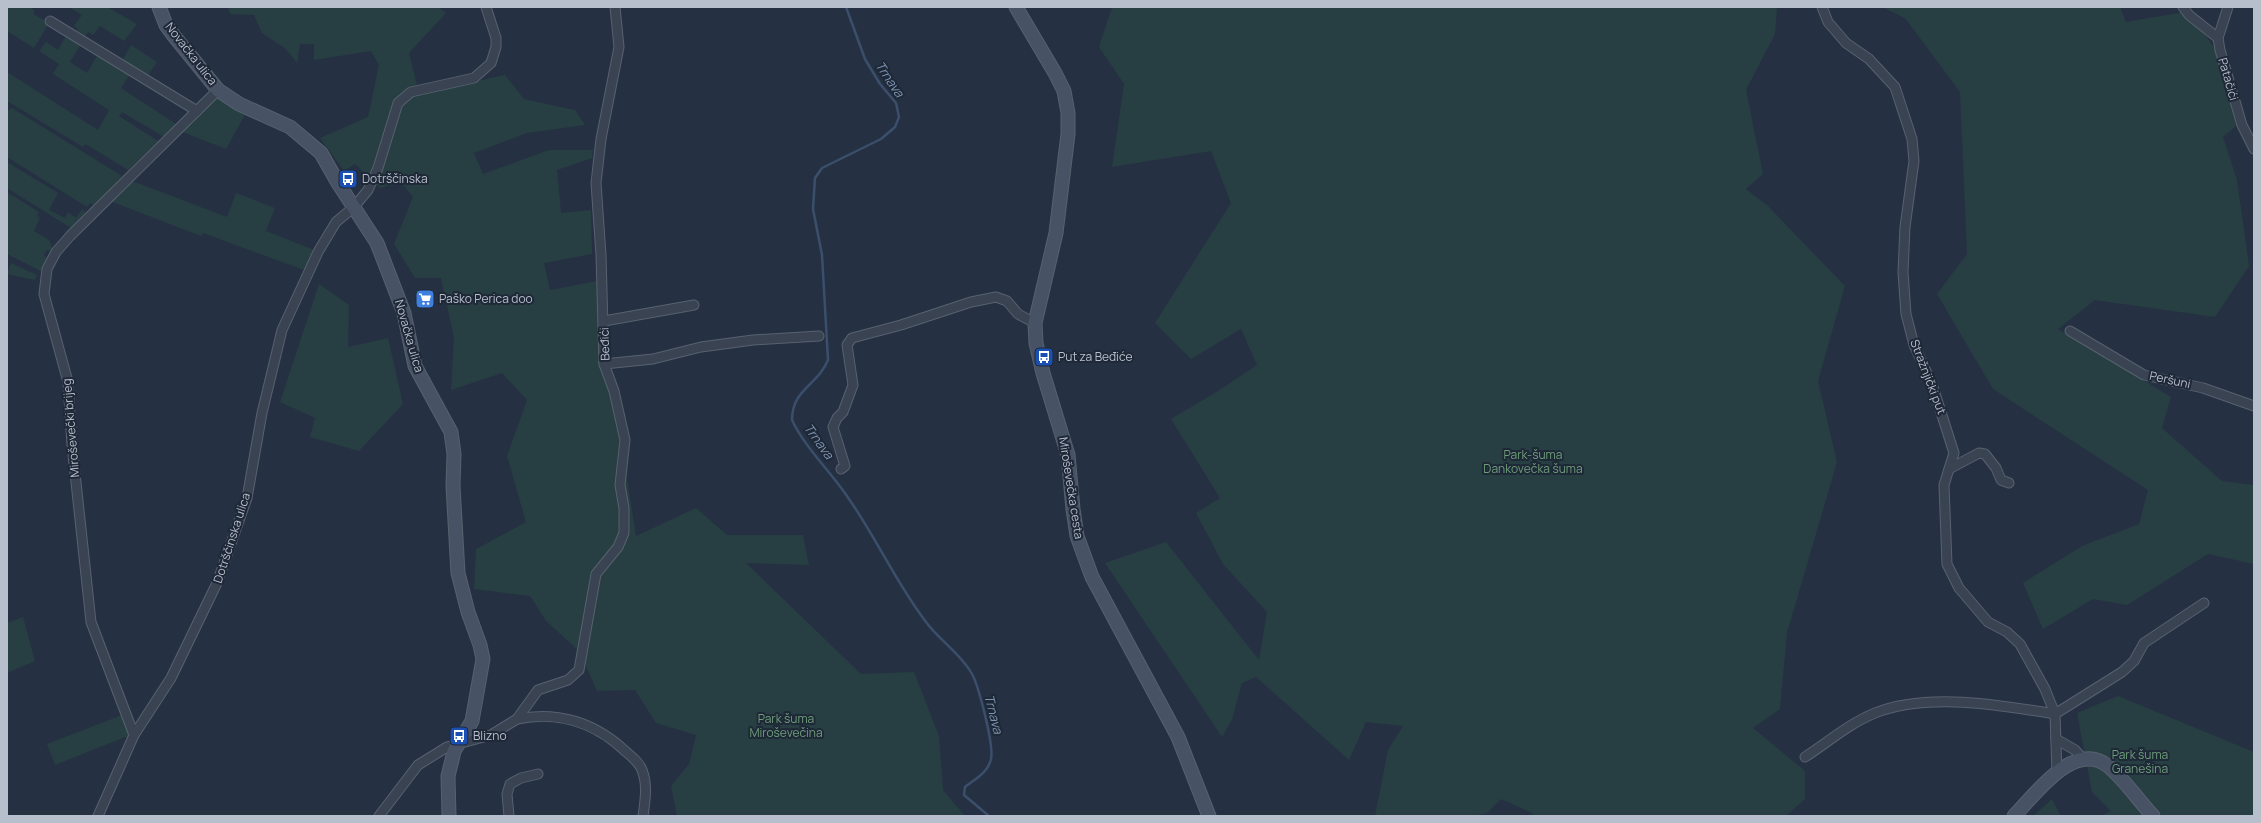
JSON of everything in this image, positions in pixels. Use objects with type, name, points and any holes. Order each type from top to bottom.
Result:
[{"type":"street","name":"Novačka ulica","points":[[159,7],[166,25],[218,90],[239,104],[290,127],[313,144],[321,153],[377,243],[404,313],[415,366],[451,432],[454,454],[453,479],[456,563],[464,599],[480,645],[483,659],[472,721],[458,744],[448,776],[449,816]]},
{"type":"street","name":"Dotrščinska ulica","points":[[98,816],[134,735],[171,678],[217,583],[246,498],[262,413],[282,330],[318,252],[336,222],[354,207],[368,190],[378,168],[398,103],[411,92],[474,78],[491,63],[496,47],[496,38],[486,7]]},
{"type":"street","name":"Beđići","points":[[517,718],[538,690],[568,680],[579,670],[596,574],[618,547],[624,533],[624,508],[620,485],[625,440],[614,391],[604,364],[604,321],[596,183],[601,139],[619,47],[615,7]]},
{"type":"street","name":"Miroševečka cesta","points":[[1016,7],[1064,91],[1068,113],[1068,134],[1056,233],[1035,323],[1036,343],[1043,373],[1068,455],[1073,509],[1078,536],[1087,564],[1113,618],[1178,737],[1208,816]]},
{"type":"street","name":"Stražnjički put","points":[[1822,7],[1828,22],[1846,43],[1869,59],[1895,86],[1912,139],[1914,161],[1905,228],[1903,272],[1906,314],[1914,345],[1932,384],[1950,435],[1954,453],[1944,485],[1947,564],[1960,588],[1988,622],[2007,632],[2020,644],[2045,689],[2055,714],[2056,773]]},
{"type":"street","points":[[2183,7],[2189,15],[2218,38],[2228,7]]},
{"type":"street","points":[[50,21],[198,111]]},
{"type":"street","name":"Patačići","points":[[2218,38],[2242,125],[2254,149]]},
{"type":"street","name":"Miroševečki brijeg","points":[[134,735],[92,622],[72,445],[68,382],[44,294],[44,276],[52,258],[70,236],[218,90]]},
{"type":"street","points":[[841,469],[845,466],[833,428],[837,418],[843,412],[853,385],[847,345],[852,338],[901,325],[972,302],[996,297],[1007,301],[1018,314],[1035,323]]},
{"type":"street","points":[[604,321],[694,305]]},
{"type":"street","name":"Peršuni","points":[[2070,330],[2144,375],[2203,388],[2254,406]]},
{"type":"street","points":[[604,364],[653,359],[701,347],[753,340],[819,336]]},
{"type":"street","points":[[1949,469],[1979,453],[1985,454],[1996,468],[2001,480],[2009,483]]},
{"type":"street","points":[[1805,757],[1876,713],[1927,701],[1999,706],[2055,714],[2122,672],[2134,661],[2144,643],[2204,603]]},
{"type":"street","points":[[379,816],[418,765],[447,747],[491,735],[517,718],[536,715],[564,718],[593,727],[612,739],[638,763],[641,768],[646,787],[643,816]]},
{"type":"street","points":[[2056,739],[2075,750],[2083,758]]},
{"type":"street","points":[[2014,816],[2056,773],[2074,761],[2083,758],[2094,759],[2107,765],[2153,816]]},
{"type":"street","points":[[509,816],[507,794],[510,784],[521,778],[538,774]]},
{"type":"green space","points":[[7,7],[29,7],[35,11],[33,14],[49,23],[34,48],[7,31]]},
{"type":"green space","points":[[69,7],[107,7],[137,24],[124,41],[100,26],[93,35],[88,32],[84,38],[76,32],[78,29],[74,26],[82,15]]},
{"type":"green space","name":"Park šuma Miroševečina","points":[[228,7],[438,7],[446,13],[409,53],[419,94],[505,75],[524,99],[575,110],[585,125],[527,133],[474,153],[483,174],[549,150],[593,150],[592,158],[557,170],[561,213],[591,210],[592,254],[544,263],[550,290],[597,281],[604,367],[621,441],[636,536],[696,508],[727,535],[803,535],[809,565],[746,563],[861,674],[914,672],[939,736],[943,790],[965,816],[677,816],[671,786],[689,764],[696,735],[656,723],[635,690],[597,691],[579,651],[546,621],[530,596],[474,589],[476,549],[526,522],[507,456],[527,400],[502,373],[451,390],[454,338],[441,278],[415,278],[394,244],[413,197],[401,182],[380,188],[355,164],[344,171],[320,138],[368,117],[379,65],[371,51],[314,60],[314,44],[300,44],[297,63],[286,49],[262,33],[254,15],[230,14]]},
{"type":"green space","name":"Park-šuma Dankovečka šuma","points":[[1112,7],[1777,7],[1775,34],[1746,90],[1763,174],[1746,189],[1768,206],[1845,286],[1818,381],[1837,462],[1787,633],[1780,709],[1753,728],[1805,771],[1805,799],[1786,816],[1533,816],[1532,813],[1501,799],[1487,813],[1472,816],[1375,816],[1388,750],[1403,726],[1366,722],[1349,760],[1256,677],[1242,683],[1232,720],[1222,737],[1105,563],[1166,542],[1259,660],[1267,612],[1223,564],[1196,513],[1220,498],[1171,419],[1218,391],[1257,365],[1241,329],[1191,359],[1155,323],[1231,203],[1211,151],[1112,167],[1124,84],[1099,47]]},
{"type":"green space","points":[[1882,7],[2120,7],[2126,22],[2190,11],[2225,65],[2238,124],[2223,137],[2237,180],[2249,266],[2215,317],[2095,300],[2058,329],[2171,397],[2162,428],[2222,481],[2254,485],[2254,564],[2208,554],[2127,605],[2093,599],[2043,629],[2023,583],[2082,546],[2139,524],[2148,490],[1993,389],[1937,294],[1967,254],[1960,92],[1905,18]]},
{"type":"green space","points":[[67,35],[81,44],[70,62],[87,73],[98,54],[130,74],[121,88],[179,126],[166,138],[122,112],[119,116],[158,141],[128,170],[89,146],[85,144],[83,147],[7,101],[7,72],[98,130],[109,110],[53,74],[59,64],[39,51],[46,42],[58,50]]},
{"type":"green space","points":[[131,45],[157,62],[147,77],[122,61]]},
{"type":"green space","points":[[218,96],[247,111],[226,149],[180,131]]},
{"type":"green space","points":[[12,108],[122,176],[117,181],[120,184],[95,206],[90,203],[87,207],[7,157],[7,111]]},
{"type":"green space","points":[[7,162],[58,193],[49,210],[65,218],[68,212],[76,218],[82,209],[86,212],[71,228],[7,188]]},
{"type":"green space","points":[[132,181],[227,217],[236,193],[275,208],[266,231],[314,250],[304,270],[203,233],[201,236],[110,201]]},
{"type":"green space","points":[[7,192],[39,212],[37,215],[40,218],[34,231],[49,240],[53,249],[52,251],[47,250],[44,255],[48,260],[43,272],[7,254]]},
{"type":"green space","points":[[11,263],[37,275],[35,280],[7,274]]},
{"type":"green space","points":[[319,284],[349,305],[348,347],[388,338],[403,404],[359,451],[310,437],[315,418],[280,402]]},
{"type":"green space","points":[[23,617],[35,661],[7,673],[7,623]]},
{"type":"green space","name":"Park šuma Granešina","points":[[2118,696],[2254,752],[2254,816],[2101,816],[2111,811],[2092,792],[2077,713]]},
{"type":"green space","points":[[122,715],[128,730],[128,739],[125,737],[55,765],[47,744]]},
{"type":"green space","points":[[2052,799],[2061,816],[2033,816]]},
{"type":"waterway","name":"Trnava","points":[[846,7],[865,59],[880,84],[896,103],[899,117],[895,127],[881,139],[822,168],[815,178],[813,209],[822,255],[828,360],[818,376],[796,401],[792,420],[811,450],[842,489],[859,514],[915,607],[931,629],[962,660],[972,674],[985,716],[990,742],[991,759],[984,772],[965,787],[964,795],[989,816]]},
{"type":"place","name":"Dotrščinska","points":[[348,179]]},
{"type":"place","name":"Paško Perica doo","points":[[425,299]]},
{"type":"place","name":"Put za Beđiće","points":[[1044,357]]},
{"type":"place","name":"Blizno","points":[[459,736]]}]
